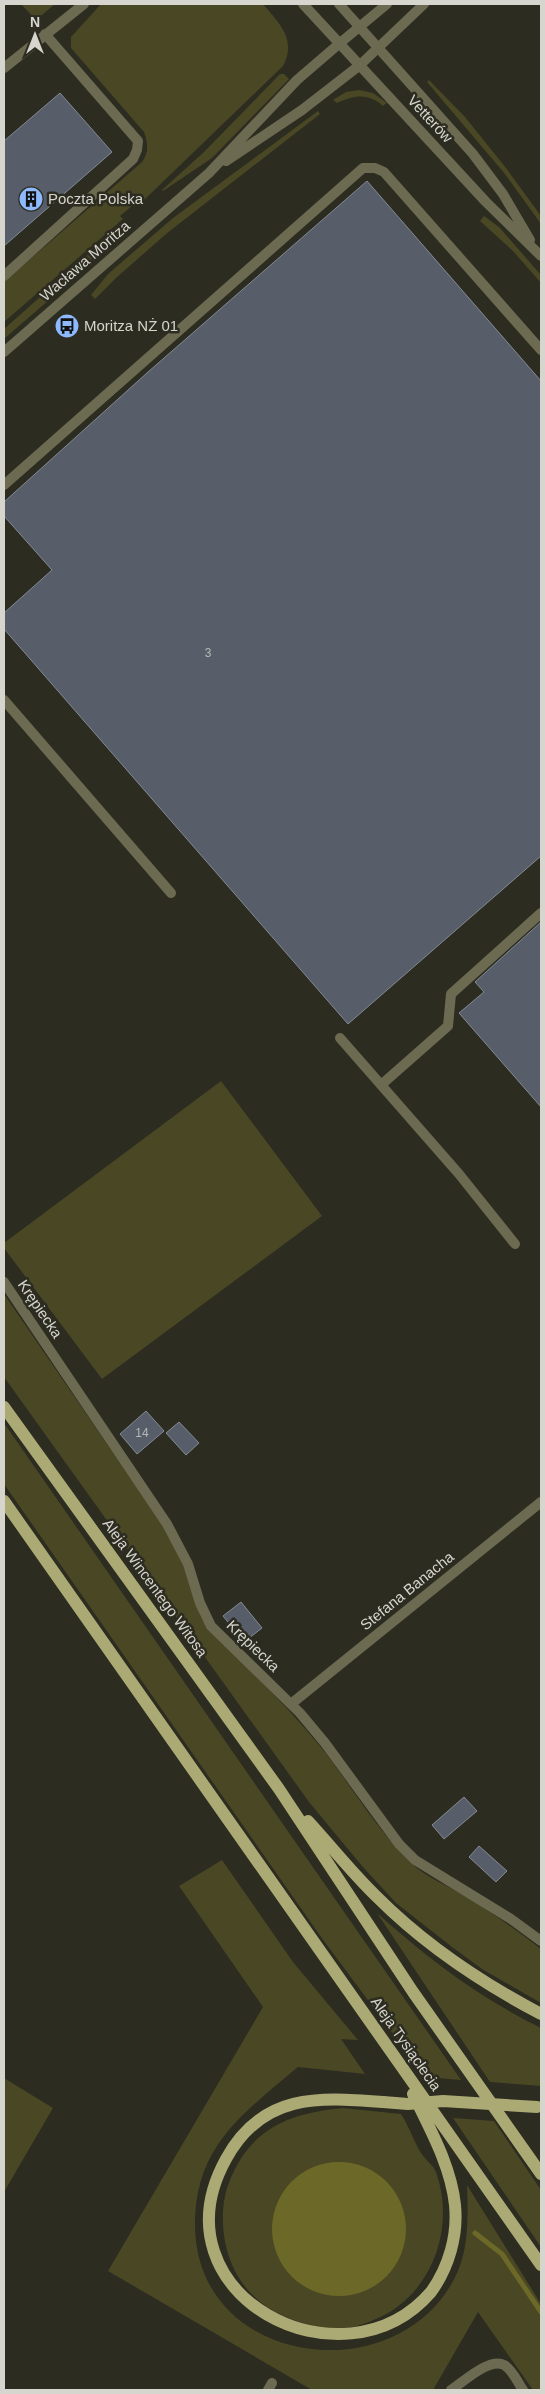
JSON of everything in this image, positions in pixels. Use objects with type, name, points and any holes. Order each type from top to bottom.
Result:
[{"type":"main road","name":"Aleja Wincentego Witosa","points":[[4,1406],[279,1789]]},
{"type":"main road","name":"Aleja Tysiąclecia","points":[[4,1501],[541,2264]]},
{"type":"main road","points":[[279,1789],[376,1896],[400,1919],[468,1971],[541,2014]]},
{"type":"main road","points":[[279,1789],[413,1992],[541,2174]]},
{"type":"main road","points":[[398,2062],[434,2137],[453,2194],[454,2233],[449,2256],[441,2276],[427,2298],[413,2313],[396,2325],[363,2339],[341,2342],[323,2342],[294,2336],[273,2327],[248,2309],[230,2287],[213,2249],[209,2225],[210,2201],[223,2165],[236,2144],[253,2124],[262,2117],[289,2104],[308,2100],[325,2099],[408,2104],[443,2101],[539,2107]]},
{"type":"street","points":[[4,68],[84,4]]},
{"type":"street","name":"Vetterów","points":[[303,4],[486,202],[539,254]]},
{"type":"street","name":"Vetterów","points":[[339,4],[473,154],[503,194],[539,254]]},
{"type":"street","name":"Wacława Moritza","points":[[4,352],[209,173],[297,80],[387,4]]},
{"type":"street","name":"Wacława Moritza","points":[[209,173],[302,110],[360,65],[424,4]]},
{"type":"street","points":[[4,276],[133,159],[137,150],[138,141],[45,34]]},
{"type":"street","points":[[4,486],[363,168],[375,168],[384,172],[390,178],[541,350]]},
{"type":"street","points":[[4,700],[171,894]]},
{"type":"street","points":[[381,1085],[448,1026],[451,994],[541,913]]},
{"type":"street","points":[[340,1038],[459,1174],[515,1244]]},
{"type":"street","name":"Krępiecka","points":[[4,1282],[167,1524],[188,1564],[200,1603],[211,1626],[291,1704],[325,1743],[399,1844],[415,1860],[511,1919],[541,1941]]},
{"type":"street","name":"Stefana Banacha","points":[[291,1704],[541,1502]]},
{"type":"street","points":[[451,2390],[490,2364],[498,2363],[508,2368],[523,2390]]},
{"type":"shaded area","points":[[21,4],[55,4],[36,20]]},
{"type":"shaded area","points":[[101,4],[263,4],[285,33],[288,48],[287,57],[283,66],[142,202],[139,200],[120,216],[123,219],[4,322],[4,282],[142,162],[146,155],[147,144],[144,132],[71,48],[71,37]]},
{"type":"shaded area","points":[[280,74],[284,74],[289,79],[212,158],[162,190],[204,152]]},
{"type":"shaded area","points":[[429,80],[465,117],[506,168],[541,216],[541,224],[505,174],[427,82]]},
{"type":"shaded area","points":[[359,90],[373,93],[387,103],[383,106],[367,97],[350,98],[337,103],[333,100],[346,92]]},
{"type":"shaded area","points":[[318,111],[320,114],[166,234],[95,299],[91,295],[108,274],[173,218]]},
{"type":"shaded area","points":[[484,216],[499,227],[541,275],[541,283],[513,251],[480,221]]},
{"type":"shaded area","points":[[110,235],[88,266],[4,339],[4,329]]},
{"type":"shaded area","points":[[221,1081],[322,1216],[102,1379],[4,1248],[4,1243]]},
{"type":"shaded area","points":[[4,1294],[172,1539],[193,1588],[201,1617],[210,1631],[294,1716],[320,1746],[386,1836],[411,1863],[430,1877],[483,1908],[541,1949],[541,2003],[482,1969],[396,1903],[362,1866],[309,1802],[4,1377]]},
{"type":"shaded area","points":[[4,1423],[461,2080],[425,2077],[321,1937],[4,1484]]},
{"type":"shaded area","points":[[222,1860],[293,1962],[358,2040],[341,2039],[365,2074],[298,2067],[256,2102],[227,2132],[208,2162],[196,2202],[195,2224],[204,2273],[228,2310],[264,2335],[306,2348],[351,2349],[394,2336],[431,2310],[458,2271],[466,2240],[467,2185],[541,2304],[541,2390],[533,2390],[478,2312],[433,2390],[312,2390],[108,2271],[263,2007],[179,1886]]},
{"type":"shaded area","points":[[377,1913],[435,1962],[476,1991],[541,2028],[541,2086],[490,2082]]},
{"type":"shaded area","points":[[4,2078],[53,2108],[4,2192]]},
{"type":"shaded area","points":[[343,2108],[401,2114],[424,2157],[436,2172],[442,2197],[443,2219],[440,2241],[433,2262],[422,2281],[408,2297],[391,2311],[371,2321],[355,2327],[338,2329],[324,2328],[290,2319],[255,2298],[241,2281],[231,2261],[225,2242],[223,2215],[225,2197],[230,2180],[239,2162],[261,2136],[274,2126],[289,2119],[324,2110]]},
{"type":"shaded area","points":[[453,2118],[494,2121],[541,2190],[541,2247]]},
{"type":"shaded area","points":[[339,2162],[365,2167],[387,2181],[401,2203],[406,2229],[401,2255],[387,2277],[365,2291],[339,2296],[313,2291],[291,2277],[277,2255],[272,2229],[277,2203],[291,2181],[313,2167]]},
{"type":"building","name":"Poczta Polska","points":[[60,93],[112,152],[4,246],[4,141]]},
{"type":"building","points":[[367,181],[541,381],[541,856],[348,1024],[4,629],[4,613],[52,570],[4,516],[4,502],[148,372]]},
{"type":"building","points":[[541,922],[541,1107],[459,1013],[484,992],[475,982]]},
{"type":"building","points":[[146,1411],[164,1431],[137,1454],[120,1434]]},
{"type":"building","points":[[179,1422],[199,1443],[186,1455],[166,1433]]},
{"type":"building","points":[[241,1602],[262,1628],[244,1642],[223,1616]]},
{"type":"building","points":[[464,1797],[477,1811],[444,1839],[432,1825]]},
{"type":"building","points":[[479,1846],[507,1871],[496,1882],[469,1857]]},
{"type":"waterway","points":[[475,2233],[502,2254],[541,2312]]},
{"type":"place","name":"Poczta Polska","points":[[31,199]]},
{"type":"place","name":"Moritza NŻ 01","points":[[67,326]]}]
